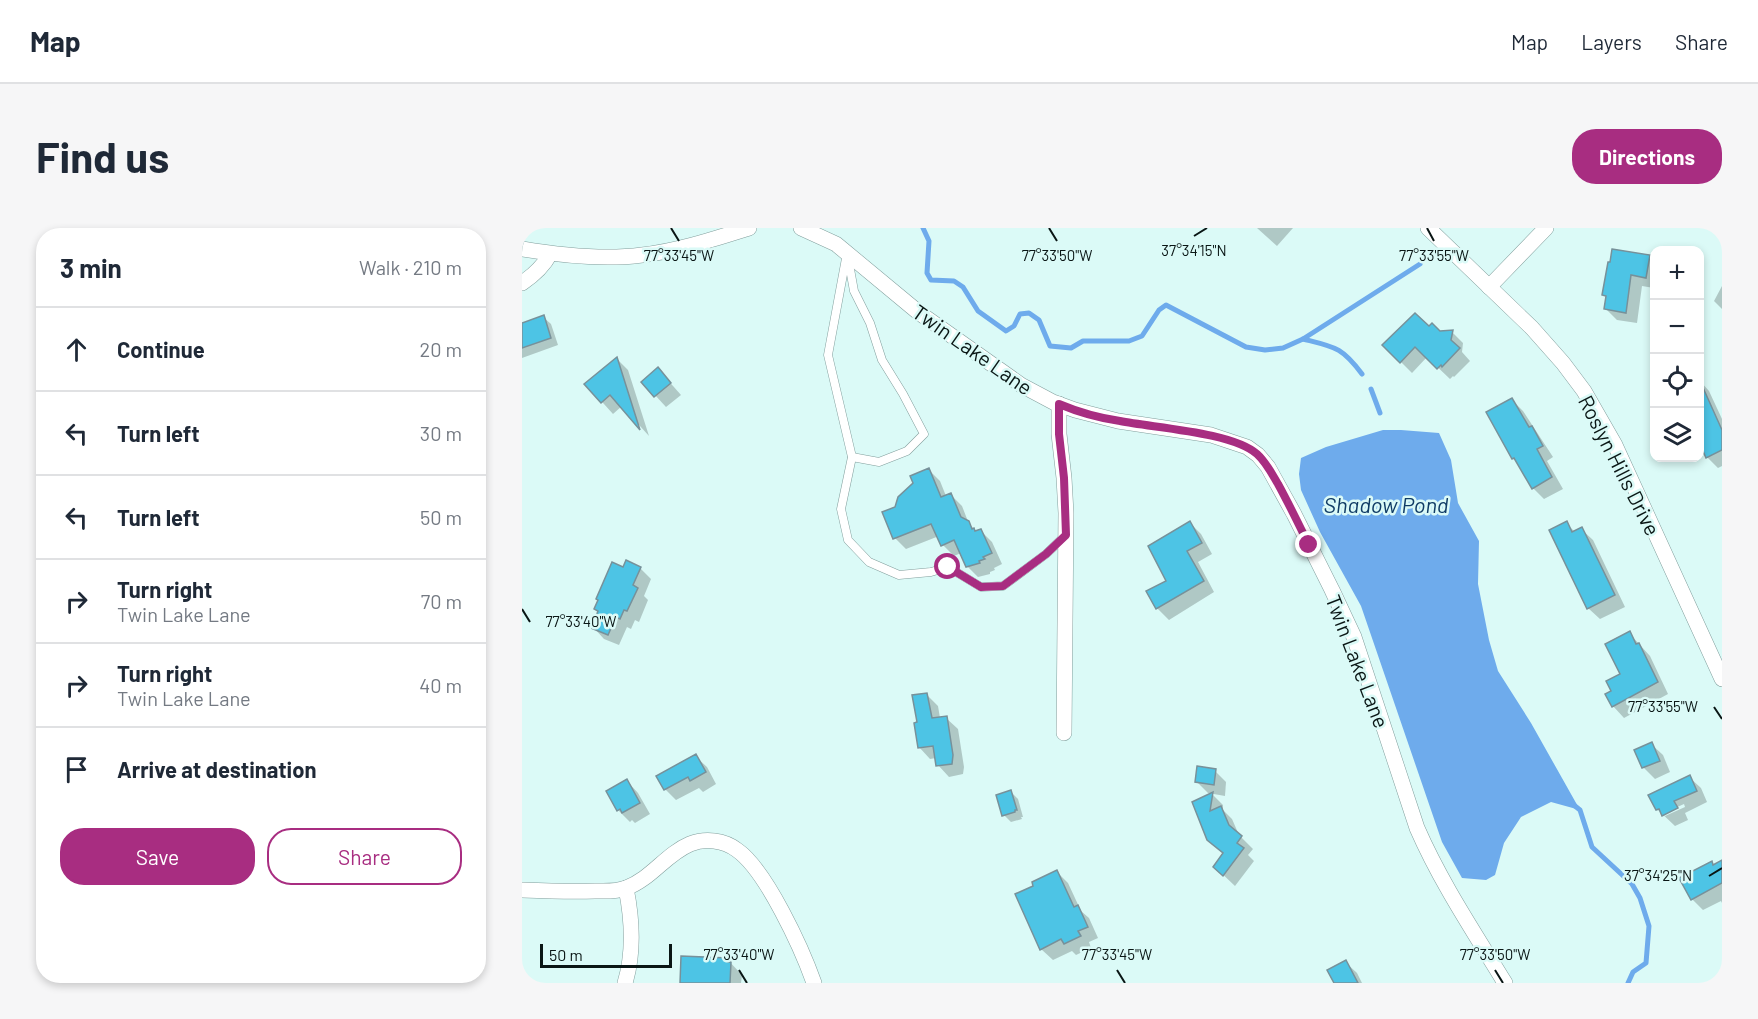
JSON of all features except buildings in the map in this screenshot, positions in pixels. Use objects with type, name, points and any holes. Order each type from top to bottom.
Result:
[{"type":"street","points":[[522,249],[550,254],[584,256],[642,255],[702,242],[749,228]]},
{"type":"street","name":"Twin Lake Lane","points":[[801,228],[836,244],[918,312],[981,358],[1021,385],[1059,404],[1118,421],[1210,435],[1247,447],[1258,455],[1268,467],[1354,637],[1427,852],[1505,983]]},
{"type":"street","name":"Roslyn Hills Drive","points":[[1428,228],[1532,328],[1584,391],[1615,445],[1722,679]]},
{"type":"street","points":[[1490,287],[1546,228]]},
{"type":"street","points":[[522,283],[535,274],[550,254]]},
{"type":"street","points":[[1059,404],[1066,535],[1064,733]]},
{"type":"street","points":[[522,890],[606,891],[626,888],[639,882],[688,844],[706,840],[722,842],[737,850],[750,862],[767,886],[791,929],[814,983]]},
{"type":"street","points":[[625,983],[630,954],[631,911],[626,888]]},
{"type":"lane","points":[[847,253],[828,355],[852,457],[841,509],[848,540],[869,562],[899,575],[932,572],[948,567],[981,587],[1003,586],[1046,554],[1066,535]]},
{"type":"lane","points":[[847,253],[854,291],[870,323],[882,360],[924,434],[907,451],[879,462],[852,457]]},
{"type":"water","name":"Shadow Pond","points":[[1383,430],[1439,433],[1451,460],[1458,503],[1479,541],[1478,584],[1489,640],[1498,671],[1531,723],[1580,810],[1551,802],[1521,817],[1504,843],[1495,875],[1486,880],[1462,878],[1442,842],[1361,606],[1320,532],[1301,490],[1299,474],[1301,458],[1326,447]]},
{"type":"waterway","points":[[923,228],[929,241],[927,273],[931,280],[954,281],[963,287],[978,311],[1006,331],[1014,326],[1020,314],[1029,313],[1039,320],[1050,346],[1071,348],[1083,341],[1129,341],[1142,336],[1159,310],[1166,305],[1246,347],[1265,350],[1283,348],[1303,339],[1420,264]]},
{"type":"waterway","points":[[1303,339],[1337,349],[1349,358],[1362,374]]},
{"type":"waterway","points":[[1371,389],[1380,413]]},
{"type":"waterway","points":[[1575,806],[1580,810],[1592,847],[1632,884],[1640,898],[1649,926],[1646,963],[1633,972],[1628,983]]},
{"type":"route","points":[[948,567],[981,587],[1003,586],[1046,554],[1066,535],[1059,404],[1118,421],[1210,435],[1247,447],[1268,467],[1309,545]]}]
